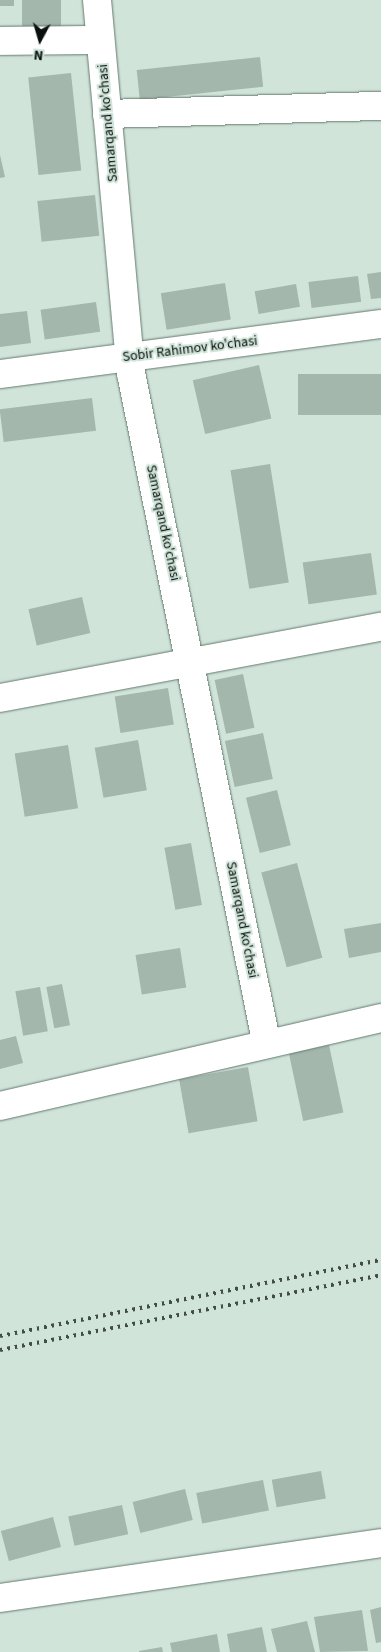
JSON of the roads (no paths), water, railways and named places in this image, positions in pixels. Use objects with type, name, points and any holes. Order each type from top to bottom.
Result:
[{"type":"street","name":"Samarqand ko'chasi","points":[[97,0],[130,357],[193,662],[266,1041]]},
{"type":"street","points":[[0,42],[100,40]]},
{"type":"street","points":[[107,114],[381,106]]},
{"type":"street","name":"Sobir Rahimov ko'chasi","points":[[0,374],[381,324]]},
{"type":"street","points":[[0,698],[381,627]]},
{"type":"street","points":[[0,1106],[266,1041],[381,1018]]},
{"type":"street","points":[[0,1598],[381,1542]]},
{"type":"railway","points":[[0,1336],[381,1260]]},
{"type":"railway","points":[[0,1350],[381,1275]]}]
